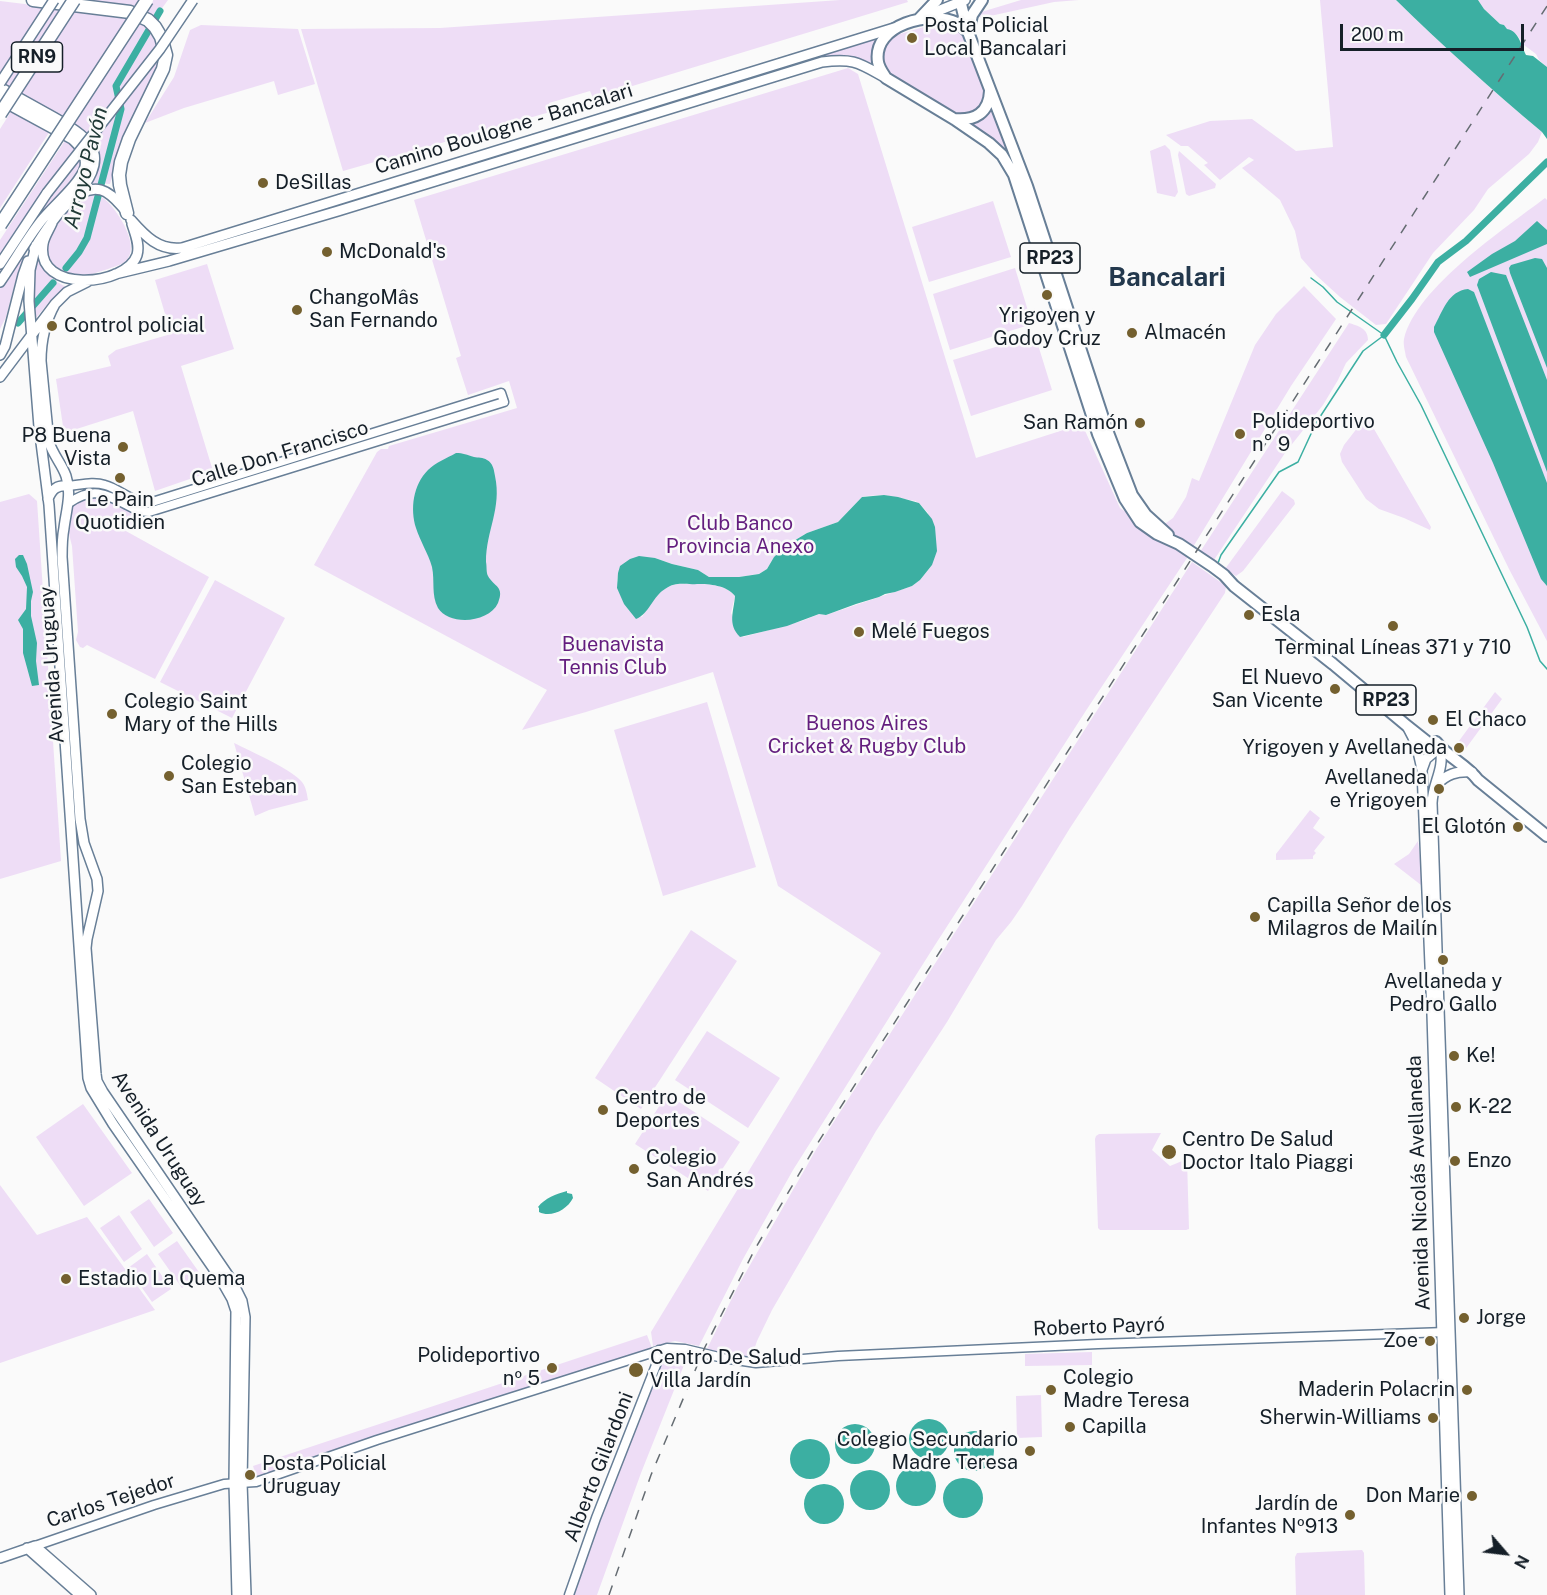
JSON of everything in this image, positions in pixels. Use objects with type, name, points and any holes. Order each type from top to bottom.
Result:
[{"type":"highway","points":[[33,0],[137,14],[148,20],[158,30],[163,41],[165,50],[163,69],[126,144],[121,162],[120,185],[129,216]]},
{"type":"highway","name":"RN9","points":[[0,114],[74,0]]},
{"type":"highway","points":[[0,225],[147,0]]},
{"type":"highway","points":[[0,89],[74,131],[88,143],[93,157],[92,170],[74,198]]},
{"type":"main road","points":[[0,83],[54,0]]},
{"type":"main road","points":[[0,264],[47,193],[159,49],[193,0]]},
{"type":"main road","points":[[919,19],[937,0]]},
{"type":"main road","points":[[919,19],[951,21],[968,32],[972,15],[982,0]]},
{"type":"main road","points":[[886,78],[877,60],[879,48],[886,36],[896,27],[962,1]]},
{"type":"main road","name":"RP23","points":[[962,1],[968,32],[1027,186],[1107,430],[1132,495],[1146,515],[1179,544],[1224,575],[1234,586],[1333,664],[1406,726],[1431,745],[1440,747]]},
{"type":"main road","name":"Camino Boulogne - Bancalari","points":[[129,216],[144,235],[158,245],[170,249],[182,248],[896,27]]},
{"type":"main road","name":"Camino Boulogne - Bancalari","points":[[115,274],[169,261],[338,211],[822,62],[850,60],[886,78]]},
{"type":"main road","name":"RP23","points":[[886,78],[989,143],[1008,163],[1014,175],[1098,434],[1125,499],[1140,522],[1157,534],[1179,544]]},
{"type":"main road","points":[[954,119],[968,119],[982,112],[988,102],[990,87]]},
{"type":"main road","points":[[0,100],[72,139],[82,150],[85,161],[81,176],[40,223],[0,282]]},
{"type":"main road","points":[[0,355],[5,345],[22,275],[36,245],[52,223],[80,194],[92,190],[103,191],[112,197],[129,216],[138,243],[134,261],[127,268],[115,274],[89,281],[68,292],[55,304],[0,377]]},
{"type":"main road","points":[[52,223],[43,246],[48,266],[62,277],[89,281]]},
{"type":"main road","name":"Avenida Uruguay","points":[[36,245],[30,270],[28,302],[39,427],[49,502],[88,1078],[91,1088],[113,1124],[219,1278],[235,1305],[237,1595]]},
{"type":"main road","name":"Avenida Uruguay","points":[[55,304],[45,324],[41,361],[49,442],[51,451],[66,476],[68,486],[69,503],[64,526],[62,556],[80,819],[84,843],[97,879],[98,891],[86,948],[97,1081],[232,1281],[242,1301],[245,1317],[238,1483],[246,1595]]},
{"type":"main road","points":[[0,338],[11,319]]},
{"type":"main road","points":[[13,361],[19,358],[24,359],[34,367]]},
{"type":"main road","points":[[68,486],[61,485],[54,489],[49,502],[53,508],[69,503]]},
{"type":"main road","name":"RP23","points":[[1224,575],[1237,581],[1321,646],[1547,836]]},
{"type":"main road","name":"Avenida Nicolás Avellaneda","points":[[1406,726],[1418,749],[1422,770],[1459,1595]]},
{"type":"main road","points":[[1422,770],[1426,759],[1440,747]]},
{"type":"main road","name":"Avenida Nicolás Avellaneda","points":[[1440,747],[1441,769],[1434,787],[1432,803],[1446,1332],[1450,1595]]},
{"type":"main road","points":[[1434,787],[1451,774],[1459,771],[1472,772]]},
{"type":"main road","name":"RP23","points":[[1472,772],[1481,775],[1547,829]]},
{"type":"main road","points":[[31,1547],[80,1595]]},
{"type":"main road","points":[[31,1547],[91,1595]]},
{"type":"main road","name":"Carlos Tejedor","points":[[0,1558],[31,1547]]},
{"type":"street","name":"Calle Don Francisco","points":[[68,486],[101,484],[141,502],[149,503],[502,398],[149,512],[139,511],[112,497],[98,493],[84,494],[69,503]]},
{"type":"street","name":"Roberto Payró","points":[[658,1350],[678,1348],[750,1363],[837,1356],[1098,1344],[1446,1332]]},
{"type":"street","name":"Carlos Tejedor","points":[[31,1547],[224,1484],[256,1482],[377,1440],[658,1350]]},
{"type":"street","name":"Alberto Gilardoni","points":[[569,1595],[596,1518],[658,1360],[658,1350]]},
{"type":"green space","points":[[33,0],[168,0],[160,11],[148,20]]},
{"type":"green space","points":[[840,0],[907,0],[908,2],[593,98],[590,91],[549,103],[550,112],[343,171],[301,29],[440,28]]},
{"type":"green space","points":[[1021,0],[1079,0],[1054,2],[981,18],[977,15]]},
{"type":"green space","points":[[1320,0],[1396,0],[1468,68],[1542,132],[1529,154],[1488,189],[1474,210],[1433,253],[1386,324],[1376,325],[1340,297],[1301,258],[1295,231],[1280,200],[1242,168],[1254,160],[1249,157],[1220,180],[1204,165],[1208,163],[1188,146],[1181,146],[1166,135],[1210,121],[1252,119],[1296,151],[1333,147]]},
{"type":"green space","points":[[1478,0],[1547,0],[1547,67],[1517,35],[1500,24],[1484,9]]},
{"type":"green space","points":[[0,1],[123,16],[143,23],[158,39],[162,57],[122,142],[110,184],[90,183],[95,155],[0,87]]},
{"type":"green space","points":[[934,24],[952,24],[964,35],[985,93],[985,100],[981,107],[971,114],[953,114],[891,74],[882,63],[884,45],[893,36]]},
{"type":"green space","points":[[201,25],[298,29],[315,84],[278,95],[274,81],[184,108],[145,123],[174,77],[190,30]]},
{"type":"green space","points":[[880,35],[874,64],[855,57],[834,56],[804,63],[630,117],[594,124]]},
{"type":"green space","points":[[848,68],[858,74],[976,458],[1082,424],[1120,508],[1189,555],[935,945],[793,1170],[743,1259],[699,1346],[675,1341],[653,1346],[651,1332],[881,953],[778,886],[713,672],[522,730],[547,690],[314,565],[377,452],[381,449],[388,449],[389,446],[517,408],[509,381],[468,395],[456,358],[461,356],[414,200]],"holes":[[[884,495],[915,501],[928,513],[932,565],[912,586],[826,615],[819,614],[743,637],[731,613],[735,596],[727,589],[717,586],[706,584],[671,586],[657,595],[642,617],[624,604],[617,581],[620,566],[655,558],[698,570],[709,577],[759,574],[767,569],[774,557],[787,545],[807,533],[838,522],[862,497]]]},
{"type":"green space","points":[[991,104],[1019,173],[1006,152],[987,134],[973,125]]},
{"type":"green space","points":[[12,110],[50,131],[0,208],[0,129]]},
{"type":"green space","points":[[66,139],[80,158],[77,173],[67,187],[36,219],[0,274],[0,271],[54,190],[46,185],[0,255],[0,240]]},
{"type":"green space","points":[[1165,145],[1170,150],[1178,192],[1175,197],[1157,193],[1150,151]]},
{"type":"green space","points":[[1179,151],[1216,184],[1215,188],[1189,196],[1186,194]]},
{"type":"green space","points":[[94,195],[103,198],[120,217],[131,244],[131,251],[128,258],[119,265],[100,272],[84,276],[62,273],[49,259],[47,244],[50,234],[70,209],[86,196]]},
{"type":"green space","points":[[1545,198],[1547,200],[1547,641],[1509,569],[1406,357],[1404,343],[1412,320],[1425,300],[1443,280],[1486,243]]},
{"type":"green space","points":[[993,201],[1011,257],[929,282],[912,227]]},
{"type":"green space","points":[[30,242],[18,272],[6,317],[0,329],[0,287]]},
{"type":"green space","points":[[37,258],[49,275],[66,287],[36,318],[33,317],[32,275]]},
{"type":"green space","points":[[207,264],[234,349],[181,366],[213,471],[155,491],[133,411],[64,433],[56,379],[111,366],[108,356],[116,350],[171,334],[155,280]]},
{"type":"green space","points":[[1015,268],[1032,324],[950,350],[933,294]]},
{"type":"green space","points":[[1304,286],[1336,319],[1291,386],[1193,547],[1162,526],[1173,518],[1186,497],[1192,478],[1199,481],[1255,345],[1276,314]]},
{"type":"green space","points":[[1349,323],[1364,330],[1368,340],[1346,363],[1323,405],[1285,453],[1214,560],[1200,552]]},
{"type":"green space","points":[[1035,335],[1052,390],[971,416],[953,360]]},
{"type":"green space","points":[[1367,417],[1431,527],[1430,530],[1379,509],[1366,499],[1342,462],[1340,454],[1344,445]]},
{"type":"green space","points":[[1282,491],[1294,500],[1295,504],[1243,571],[1236,576],[1225,569]]},
{"type":"green space","points":[[29,494],[37,501],[61,861],[0,879],[0,502]]},
{"type":"green space","points":[[96,495],[141,515],[144,523],[124,530],[209,577],[155,679],[87,645],[80,647],[76,640],[78,632],[72,546],[67,526],[69,510],[76,500]]},
{"type":"green space","points":[[1192,562],[1226,586],[1225,593],[1070,828],[1022,906],[996,940],[947,1022],[876,1131],[772,1310],[751,1359],[713,1353],[707,1349],[738,1286],[817,1148]]},
{"type":"green space","points":[[215,580],[285,618],[232,718],[160,682]]},
{"type":"green space","points":[[1495,692],[1502,699],[1464,751],[1456,747],[1456,745]]},
{"type":"green space","points":[[707,702],[756,867],[663,896],[614,730]]},
{"type":"green space","points":[[234,743],[297,777],[304,786],[308,800],[255,816]]},
{"type":"green space","points":[[1310,810],[1320,818],[1313,828],[1325,837],[1314,851],[1316,853],[1313,859],[1276,860],[1276,854]]},
{"type":"green space","points":[[1418,841],[1423,882],[1421,885],[1394,864],[1409,854]]},
{"type":"green space","points":[[691,930],[737,961],[641,1109],[595,1078]]},
{"type":"green space","points":[[707,1031],[780,1078],[748,1128],[675,1080]]},
{"type":"green space","points":[[667,1094],[740,1142],[708,1191],[635,1144]]},
{"type":"green space","points":[[83,1104],[132,1173],[84,1206],[36,1137]]},
{"type":"green space","points":[[1161,1133],[1152,1150],[1170,1166],[1187,1159],[1189,1229],[1100,1230],[1098,1228],[1096,1136],[1099,1134]]},
{"type":"green space","name":"Estadio La Quema","points":[[0,1185],[37,1235],[87,1217],[155,1310],[0,1363]]},
{"type":"green space","points":[[149,1199],[173,1233],[154,1247],[130,1212]]},
{"type":"green space","points":[[119,1215],[142,1249],[124,1262],[100,1228]]},
{"type":"green space","points":[[177,1241],[201,1275],[182,1288],[158,1254]]},
{"type":"green space","points":[[147,1254],[171,1289],[152,1302],[128,1268]]},
{"type":"green space","points":[[647,1335],[652,1348],[257,1479],[253,1466]]},
{"type":"green space","points":[[667,1352],[691,1355],[686,1360],[641,1473],[597,1595],[574,1595],[599,1520],[662,1356]]},
{"type":"green space","points":[[1092,1352],[1092,1365],[1025,1366],[1025,1354]]},
{"type":"green space","points":[[1041,1395],[1042,1437],[1017,1438],[1016,1396]]},
{"type":"green space","points":[[1362,1550],[1365,1595],[1296,1595],[1295,1557],[1297,1553]]},
{"type":"shaded area","points":[[1396,0],[1478,0],[1500,24],[1514,32],[1526,55],[1533,56],[1547,67],[1547,139],[1542,132],[1468,68]]},
{"type":"shaded area","points":[[1537,221],[1547,230],[1547,244],[1470,277],[1467,272],[1515,241]]},
{"type":"shaded area","points":[[1535,258],[1542,259],[1547,268],[1547,368],[1509,268],[1511,265]]},
{"type":"shaded area","points":[[1491,272],[1506,275],[1547,380],[1547,472],[1477,285],[1479,279]]},
{"type":"shaded area","points":[[1468,289],[1474,292],[1547,483],[1547,586],[1541,579],[1493,463],[1434,332],[1443,308],[1456,294]]},
{"type":"shaded area","points":[[456,453],[489,461],[494,469],[497,488],[486,562],[487,574],[498,587],[500,597],[493,610],[486,615],[469,620],[451,618],[438,608],[432,567],[418,533],[413,513],[416,490],[423,476],[434,465]]},
{"type":"shaded area","points":[[884,495],[919,503],[932,519],[935,527],[937,551],[932,565],[912,586],[895,592],[826,615],[819,614],[787,626],[740,637],[732,622],[735,596],[722,587],[702,584],[673,585],[661,592],[636,619],[624,604],[617,588],[620,566],[639,556],[698,570],[709,577],[759,574],[767,569],[774,557],[787,545],[807,533],[838,522],[862,497]]},
{"type":"shaded area","points":[[23,555],[27,564],[33,592],[31,616],[37,643],[36,661],[39,685],[32,686],[23,653],[23,629],[18,620],[26,609],[27,587],[16,567],[15,559]]},
{"type":"shaded area","points":[[567,1191],[572,1194],[573,1198],[563,1209],[549,1214],[539,1212],[538,1207],[544,1201]]},
{"type":"shaded area","points":[[929,1419],[943,1425],[949,1439],[943,1453],[929,1459],[915,1453],[909,1439],[915,1425]]},
{"type":"shaded area","points":[[855,1424],[869,1430],[875,1444],[869,1458],[855,1464],[841,1458],[835,1444],[841,1430]]},
{"type":"shaded area","points":[[974,1431],[988,1437],[994,1451],[988,1465],[974,1471],[960,1465],[954,1451],[960,1437]]},
{"type":"shaded area","points":[[810,1439],[824,1445],[830,1459],[824,1473],[810,1479],[796,1473],[790,1459],[796,1445]]},
{"type":"shaded area","points":[[916,1466],[930,1472],[936,1486],[930,1500],[916,1506],[902,1500],[896,1486],[902,1472]]},
{"type":"shaded area","points":[[870,1470],[884,1476],[890,1490],[884,1504],[870,1510],[856,1504],[850,1490],[856,1476]]},
{"type":"shaded area","points":[[963,1478],[977,1484],[983,1498],[977,1512],[963,1518],[949,1512],[943,1498],[949,1484]]},
{"type":"shaded area","points":[[824,1484],[838,1490],[844,1504],[838,1518],[824,1524],[810,1518],[804,1504],[810,1490]]},
{"type":"waterway","name":"Arroyo Pavón","points":[[66,268],[87,238],[121,109],[116,86],[160,11]]},
{"type":"waterway","points":[[1384,335],[1438,262],[1466,241],[1547,162]]},
{"type":"waterway","points":[[1311,278],[1337,302],[1384,335],[1421,405],[1527,627],[1540,661],[1547,669]]},
{"type":"waterway","name":"Arroyo Pavón","points":[[18,323],[53,283]]},
{"type":"waterway","points":[[1218,563],[1221,555],[1279,472],[1298,462],[1316,423],[1363,351],[1383,336]]},
{"type":"railway","points":[[609,1595],[651,1475],[705,1347],[755,1249],[812,1152],[1547,6]]},
{"type":"place","name":"Posta Policial Local Bancalari","points":[[912,38]]},
{"type":"place","name":"DeSillas","points":[[263,183]]},
{"type":"place","name":"McDonald's","points":[[327,252]]},
{"type":"place","name":"Yrigoyen y Godoy Cruz","points":[[1047,295]]},
{"type":"place","name":"ChangoMâs San Fernando","points":[[297,310]]},
{"type":"place","name":"Control policial","points":[[52,326]]},
{"type":"place","name":"Almacén","points":[[1132,333]]},
{"type":"place","name":"San Ramón","points":[[1140,423]]},
{"type":"place","name":"Polideportivo n° 9","points":[[1240,434]]},
{"type":"place","name":"P8 Buena Vista","points":[[123,447]]},
{"type":"place","name":"Le Pain Quotidien","points":[[120,478]]},
{"type":"place","name":"Esla","points":[[1249,615]]},
{"type":"place","name":"Terminal Líneas 371 y 710","points":[[1393,626]]},
{"type":"place","name":"Melé Fuegos","points":[[859,632]]},
{"type":"place","name":"El Nuevo San Vicente","points":[[1335,689]]},
{"type":"place","name":"Colegio Saint Mary of the Hills","points":[[112,714]]},
{"type":"place","name":"El Chaco","points":[[1433,720]]},
{"type":"place","name":"Yrigoyen y Avellaneda","points":[[1459,748]]},
{"type":"place","name":"Colegio San Esteban","points":[[169,776]]},
{"type":"place","name":"Avellaneda e Yrigoyen","points":[[1439,789]]},
{"type":"place","name":"El Glotón","points":[[1518,827]]},
{"type":"place","name":"Capilla Señor de los Milagros de Mailín","points":[[1255,917]]},
{"type":"place","name":"Avellaneda y Pedro Gallo","points":[[1443,960]]},
{"type":"place","name":"Ke!","points":[[1454,1056]]},
{"type":"place","name":"K-22","points":[[1456,1107]]},
{"type":"place","name":"Centro de Deportes","points":[[603,1110]]},
{"type":"place","name":"Centro De Salud Doctor Italo Piaggi","points":[[1169,1152]]},
{"type":"place","name":"Enzo","points":[[1455,1161]]},
{"type":"place","name":"Colegio San Andrés","points":[[634,1169]]},
{"type":"place","name":"Estadio La Quema","points":[[66,1279]]},
{"type":"place","name":"Jorge","points":[[1464,1318]]},
{"type":"place","name":"Zoe","points":[[1430,1341]]},
{"type":"place","name":"Polideportivo nº 5","points":[[552,1368]]},
{"type":"place","name":"Centro De Salud Villa Jardín","points":[[636,1370]]},
{"type":"place","name":"Colegio Madre Teresa","points":[[1051,1390]]},
{"type":"place","name":"Maderin Polacrin","points":[[1467,1390]]},
{"type":"place","name":"Sherwin-Williams","points":[[1433,1418]]},
{"type":"place","name":"Capilla","points":[[1070,1427]]},
{"type":"place","name":"Colegio Secundario Madre Teresa","points":[[1030,1451]]},
{"type":"place","name":"Posta Policial Uruguay","points":[[250,1475]]},
{"type":"place","name":"Don Marie","points":[[1472,1496]]},
{"type":"place","name":"Jardín de Infantes Nº913","points":[[1350,1515]]},
{"type":"district","name":"Bancalari","points":[[1167,278]]},
{"type":"park label","name":"Club Banco Provincia Anexo","points":[[740,536]]},
{"type":"park label","name":"Buenavista Tennis Club","points":[[613,656]]},
{"type":"park label","name":"Buenos Aires Cricket & Rugby Club","points":[[867,736]]}]
